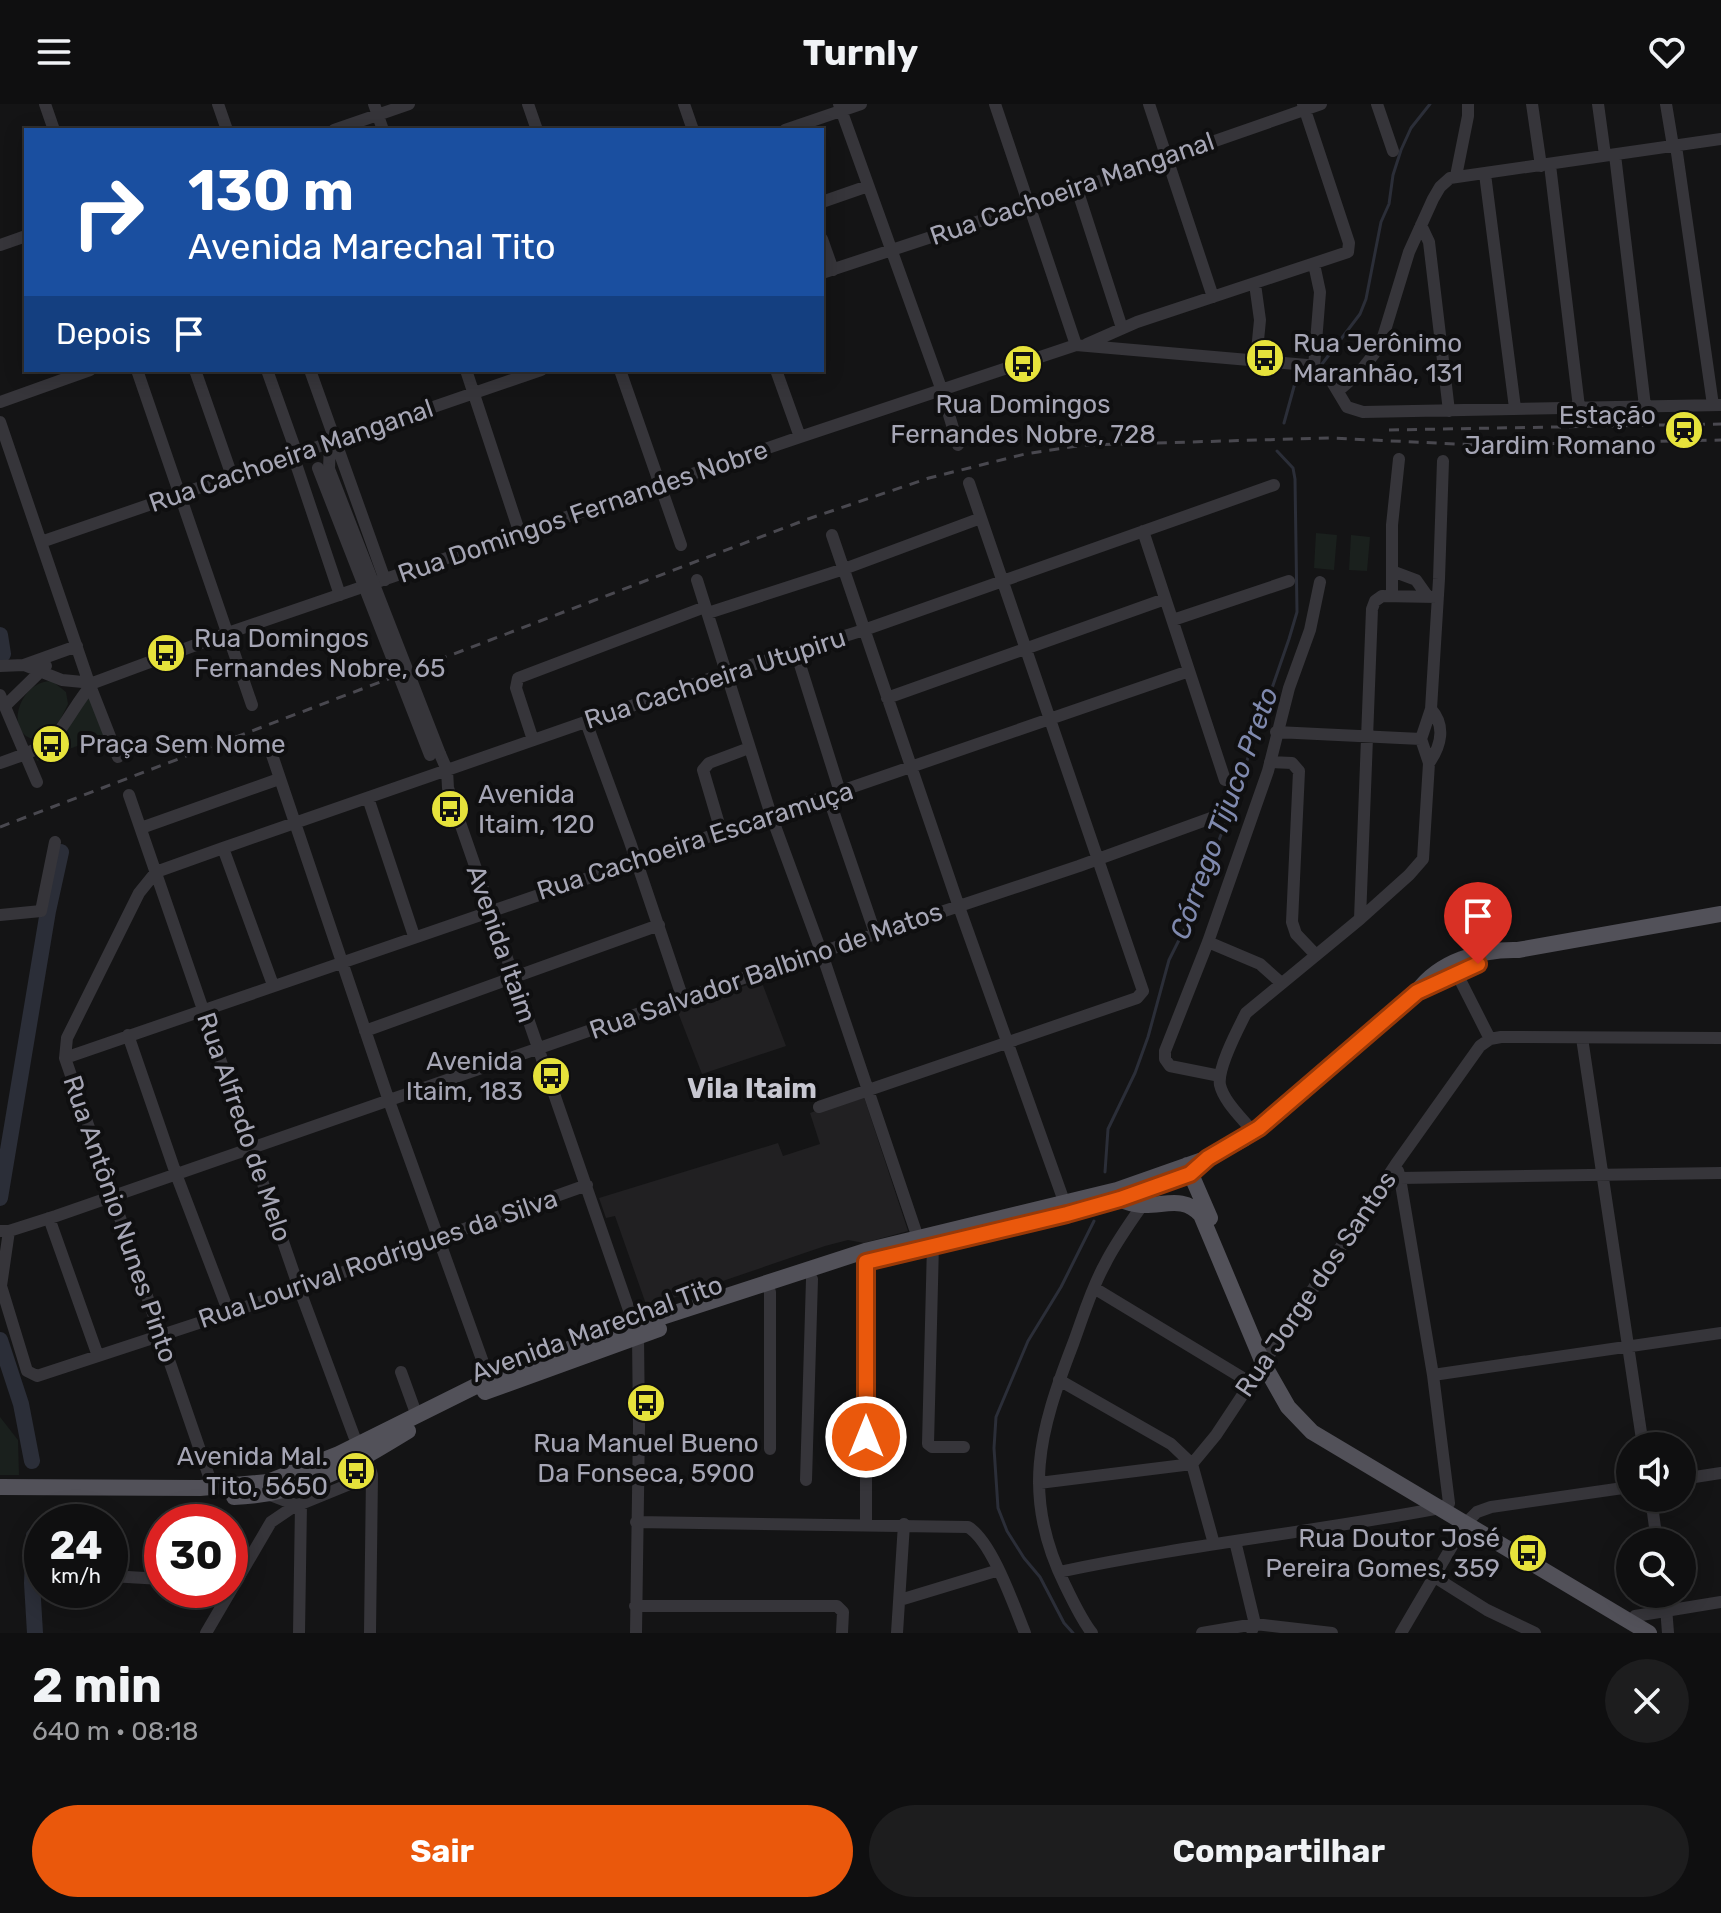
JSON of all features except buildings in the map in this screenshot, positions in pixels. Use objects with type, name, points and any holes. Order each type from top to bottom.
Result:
[{"type":"main road","name":"Avenida Marechal Tito","points":[[0,1496],[199,1499],[318,1480],[417,1416],[489,1379],[848,1256],[1120,1199],[1190,1174],[1208,1158],[1253,1132],[1417,992],[1454,969],[1518,950],[1721,914]]},
{"type":"main road","name":"Avenida Marechal Tito","points":[[361,1451],[493,1389],[636,1331],[812,1279],[925,1241],[1190,1174]]},
{"type":"main road","points":[[1185,1204],[1192,1195],[1190,1174]]},
{"type":"main road","points":[[1190,1174],[1267,1358]]},
{"type":"main road","points":[[1120,1199],[1141,1207],[1185,1204],[1201,1215],[1267,1358],[1315,1424],[1468,1520],[1660,1633]]},
{"type":"main road","name":"Avenida Marechal Tito","points":[[0,1487],[269,1488]]},
{"type":"main road","points":[[1468,1520],[1660,1633]]},
{"type":"street","points":[[45,104],[53,128]]},
{"type":"street","points":[[218,104],[226,128]]},
{"type":"street","points":[[338,128],[376,110],[409,104]]},
{"type":"street","points":[[528,104],[536,128]]},
{"type":"street","points":[[684,104],[692,128]]},
{"type":"street","points":[[790,128],[840,107],[861,104]]},
{"type":"street","points":[[995,104],[1028,204],[1081,344],[1300,363],[1329,377],[1347,407],[1363,412],[1717,405],[1666,104]]},
{"type":"street","points":[[1149,104],[1213,297]]},
{"type":"street","name":"Rua Cachoeira Manganal","points":[[828,272],[1168,158],[1304,107],[1321,104]]},
{"type":"street","points":[[1377,104],[1393,151]]},
{"type":"street","points":[[1456,176],[1468,104]]},
{"type":"street","points":[[1532,104],[1546,165],[1579,407]]},
{"type":"street","points":[[1598,104],[1610,155],[1645,406]]},
{"type":"street","points":[[840,107],[941,388],[958,445]]},
{"type":"street","name":"Rua Domingos Fernandes Nobre","points":[[20,666],[62,680],[91,684],[228,633],[1348,252],[1349,243],[1304,107]]},
{"type":"street","points":[[1338,391],[1359,373],[1383,337],[1401,271],[1440,187],[1450,178],[1721,139]]},
{"type":"street","points":[[1485,174],[1515,408]]},
{"type":"street","points":[[824,201],[868,186]]},
{"type":"street","points":[[1077,189],[1122,328]]},
{"type":"street","points":[[1421,225],[1427,232],[1429,242],[1449,411]]},
{"type":"street","points":[[0,245],[24,237]]},
{"type":"street","points":[[824,250],[828,272]]},
{"type":"street","points":[[1314,264],[1320,292],[1315,368]]},
{"type":"street","points":[[1255,284],[1260,320],[1256,361]]},
{"type":"street","points":[[0,402],[84,372]]},
{"type":"street","points":[[138,372],[252,705]]},
{"type":"street","points":[[196,372],[232,476]]},
{"type":"street","points":[[268,372],[340,595]]},
{"type":"street","points":[[311,372],[332,442],[385,580]]},
{"type":"street","points":[[467,372],[520,534]]},
{"type":"street","name":"Rua Cachoeira Manganal","points":[[41,542],[535,372]]},
{"type":"street","points":[[621,372],[681,545]]},
{"type":"street","points":[[777,372],[800,437]]},
{"type":"street","points":[[0,422],[118,757]]},
{"type":"street","name":"Avenida Itaim","points":[[324,469],[332,442]]},
{"type":"street","name":"Avenida Itaim","points":[[311,449],[324,469],[448,788],[636,1331],[639,1427],[636,1633]]},
{"type":"street","points":[[1392,595],[1392,525],[1399,459]]},
{"type":"street","points":[[1253,1132],[1223,1092],[1220,1076],[1246,1013],[1360,919],[1423,859],[1429,763],[1421,739],[1431,709],[1443,461]]},
{"type":"street","points":[[819,1107],[1137,998],[1143,991],[969,483]]},
{"type":"street","name":"Rua Cachoeira Utupiru","points":[[156,872],[726,673],[864,630],[1274,485]]},
{"type":"street","points":[[533,740],[516,688],[518,678],[706,610],[844,569],[981,518]]},
{"type":"street","points":[[1143,531],[1225,780]]},
{"type":"street","points":[[832,535],[1065,1204]]},
{"type":"street","points":[[1392,571],[1416,580],[1434,601]]},
{"type":"street","points":[[697,580],[771,815],[925,1241],[928,1444],[932,1447],[964,1447]]},
{"type":"street","points":[[1173,620],[1289,581]]},
{"type":"street","points":[[1220,1076],[1178,1069],[1165,1059],[1270,762],[1276,732],[1310,630],[1320,582]]},
{"type":"street","points":[[1360,919],[1372,609],[1379,598],[1392,595],[1434,601]]},
{"type":"street","points":[[887,698],[1165,599]]},
{"type":"street","points":[[0,666],[20,666],[77,646]]},
{"type":"street","points":[[37,782],[3,701],[41,672],[59,652]]},
{"type":"street","points":[[796,652],[875,933]]},
{"type":"street","name":"Rua Cachoeira Escaramuça","points":[[65,1058],[489,909],[1189,671]]},
{"type":"street","points":[[62,680],[73,694],[74,706]]},
{"type":"street","points":[[0,763],[26,754],[49,741],[91,684]]},
{"type":"street","points":[[1429,763],[1436,753],[1440,732],[1438,717],[1431,709]]},
{"type":"street","points":[[586,722],[637,860],[683,999]]},
{"type":"street","points":[[1276,732],[1421,739]]},
{"type":"street","points":[[269,746],[389,1101],[489,1379]]},
{"type":"street","points":[[721,831],[703,770],[709,763],[749,748]]},
{"type":"street","points":[[1270,762],[1292,763],[1299,771],[1292,922],[1296,934],[1315,954]]},
{"type":"street","points":[[141,828],[279,779]]},
{"type":"street","name":"Rua Alfredo de Melo","points":[[129,795],[299,1288],[372,1475]]},
{"type":"street","points":[[368,798],[414,936]]},
{"type":"street","name":"Rua Salvador Balbino de Matos","points":[[4,1231],[1214,817]]},
{"type":"street","points":[[0,915],[41,911],[55,842]]},
{"type":"street","points":[[223,848],[273,985]]},
{"type":"street","name":"Rua Antônio Nunes Pinto","points":[[156,872],[142,887],[67,1038],[65,1058],[213,1488]]},
{"type":"street","points":[[365,1031],[659,925]]},
{"type":"street","points":[[1208,942],[1260,964],[1280,982]]},
{"type":"street","points":[[1454,969],[1490,1039],[1721,1038]]},
{"type":"street","points":[[128,1035],[229,1313]]},
{"type":"street","points":[[1582,1038],[1641,1432]]},
{"type":"street","name":"Rua Jorge dos Santos","points":[[1192,1464],[1216,1435],[1472,1055],[1490,1039]]},
{"type":"street","points":[[1059,1572],[1214,1544],[1361,1523],[1445,1506],[1433,1375],[1396,1164]]},
{"type":"street","points":[[1400,1178],[1721,1173]]},
{"type":"street","name":"Rua Lourival Rodrigues da Silva","points":[[4,1231],[1,1286],[27,1371],[33,1376],[229,1313],[587,1185]]},
{"type":"street","points":[[1092,1633],[1047,1545],[1040,1514],[1039,1462],[1059,1380],[1094,1288],[1113,1249],[1141,1207]]},
{"type":"street","points":[[49,1218],[98,1356]]},
{"type":"street","points":[[866,1262],[866,1524]]},
{"type":"street","points":[[806,1480],[812,1279]]},
{"type":"street","points":[[1094,1288],[1251,1383]]},
{"type":"street","points":[[770,1292],[770,1449]]},
{"type":"street","points":[[1433,1375],[1721,1333]]},
{"type":"street","points":[[401,1372],[417,1416]]},
{"type":"street","points":[[1059,1380],[1171,1444],[1192,1464],[1214,1544]]},
{"type":"street","points":[[1039,1483],[1192,1464]]},
{"type":"street","points":[[1696,1477],[1721,1473]]},
{"type":"street","points":[[248,1558],[271,1522],[298,1505],[372,1475],[370,1633]]},
{"type":"street","points":[[269,1488],[298,1505]]},
{"type":"street","points":[[269,1488],[271,1522]]},
{"type":"street","points":[[1401,1633],[1468,1520],[1491,1507],[1616,1489]]},
{"type":"street","points":[[298,1505],[299,1633]]},
{"type":"street","points":[[636,1522],[963,1526],[975,1531],[999,1570],[1025,1633]]},
{"type":"street","points":[[897,1633],[904,1524]]},
{"type":"street","points":[[1235,1541],[1253,1629]]},
{"type":"street","points":[[900,1600],[999,1570]]},
{"type":"street","points":[[1433,1576],[1487,1610],[1535,1633]]},
{"type":"street","points":[[1635,1616],[1721,1602]]},
{"type":"street","points":[[635,1606],[839,1607],[843,1612],[842,1633]]},
{"type":"street","points":[[206,1633],[219,1608]]},
{"type":"street","points":[[1660,1633],[1667,1610]]},
{"type":"street","points":[[1202,1633],[1253,1629],[1332,1633]]},
{"type":"shaded area","points":[[1316,533],[1337,535],[1334,570],[1314,568]]},
{"type":"shaded area","points":[[1351,535],[1370,537],[1367,571],[1349,570]]},
{"type":"shaded area","points":[[52,681],[66,692],[68,704],[49,733],[40,740],[28,737],[18,721],[23,699],[40,683]]},
{"type":"shaded area","points":[[90,697],[104,736],[37,761],[36,756],[49,747],[86,698]]},
{"type":"shaded area","points":[[761,980],[786,1046],[702,1074],[677,1010]]},
{"type":"shaded area","points":[[863,1094],[908,1231],[864,1243],[848,1240],[825,1246],[647,1307],[615,1216],[606,1218],[599,1198],[778,1143],[783,1156],[820,1144],[810,1113]]},
{"type":"shaded area","points":[[0,1417],[18,1440],[19,1475],[0,1475]]},
{"type":"waterway","name":"Córrego Tijuco Preto","points":[[1319,368],[1360,314],[1401,150],[1411,128],[1430,104]]},
{"type":"waterway","name":"Córrego Tijuco Preto","points":[[1284,423],[1295,383],[1300,379],[1308,380],[1314,374]]},
{"type":"waterway","name":"Córrego Tijuco Preto","points":[[1105,1172],[1108,1129],[1135,1073],[1169,960],[1187,924],[1224,827],[1297,612],[1295,479],[1293,468],[1277,451]]},
{"type":"waterway","points":[[0,635],[3,654]]},
{"type":"waterway","points":[[0,1198],[48,911],[61,852]]},
{"type":"waterway","name":"Córrego Tijuco Preto","points":[[1073,1633],[1064,1623],[1040,1577],[1007,1531],[998,1508],[994,1448],[996,1417],[1028,1341],[1061,1287],[1094,1221]]},
{"type":"waterway","points":[[0,1340],[21,1404],[32,1461]]},
{"type":"waterway","points":[[34,1608],[35,1633]]},
{"type":"railway","points":[[1389,430],[1721,424]]},
{"type":"railway","points":[[0,827],[805,520],[929,478],[1025,454],[1084,445],[1330,438],[1477,445],[1721,440]]},
{"type":"place","name":"Rua Jerônimo Maranhão, 131","points":[[1265,358]]},
{"type":"place","name":"Rua Domingos Fernandes Nobre, 728","points":[[1023,364]]},
{"type":"place","name":"Estação Jardim Romano","points":[[1684,430]]},
{"type":"place","name":"Rua Domingos Fernandes Nobre, 65","points":[[166,653]]},
{"type":"place","name":"Praça Sem Nome","points":[[51,744]]},
{"type":"place","name":"Avenida Itaim, 120","points":[[450,809]]},
{"type":"place","name":"Avenida Itaim, 183","points":[[551,1076]]},
{"type":"place","name":"Rua Manuel Bueno Da Fonseca, 5900","points":[[646,1403]]},
{"type":"place","name":"Avenida Mal. Tito, 5650","points":[[356,1471]]},
{"type":"place","name":"Rua Doutor José Pereira Gomes, 359","points":[[1528,1553]]},
{"type":"district","name":"Vila Itaim","points":[[752,1088]]},
{"type":"route","points":[[866,1437],[866,1262],[1067,1214],[1190,1174],[1208,1158],[1259,1128],[1417,992],[1478,964]]}]
